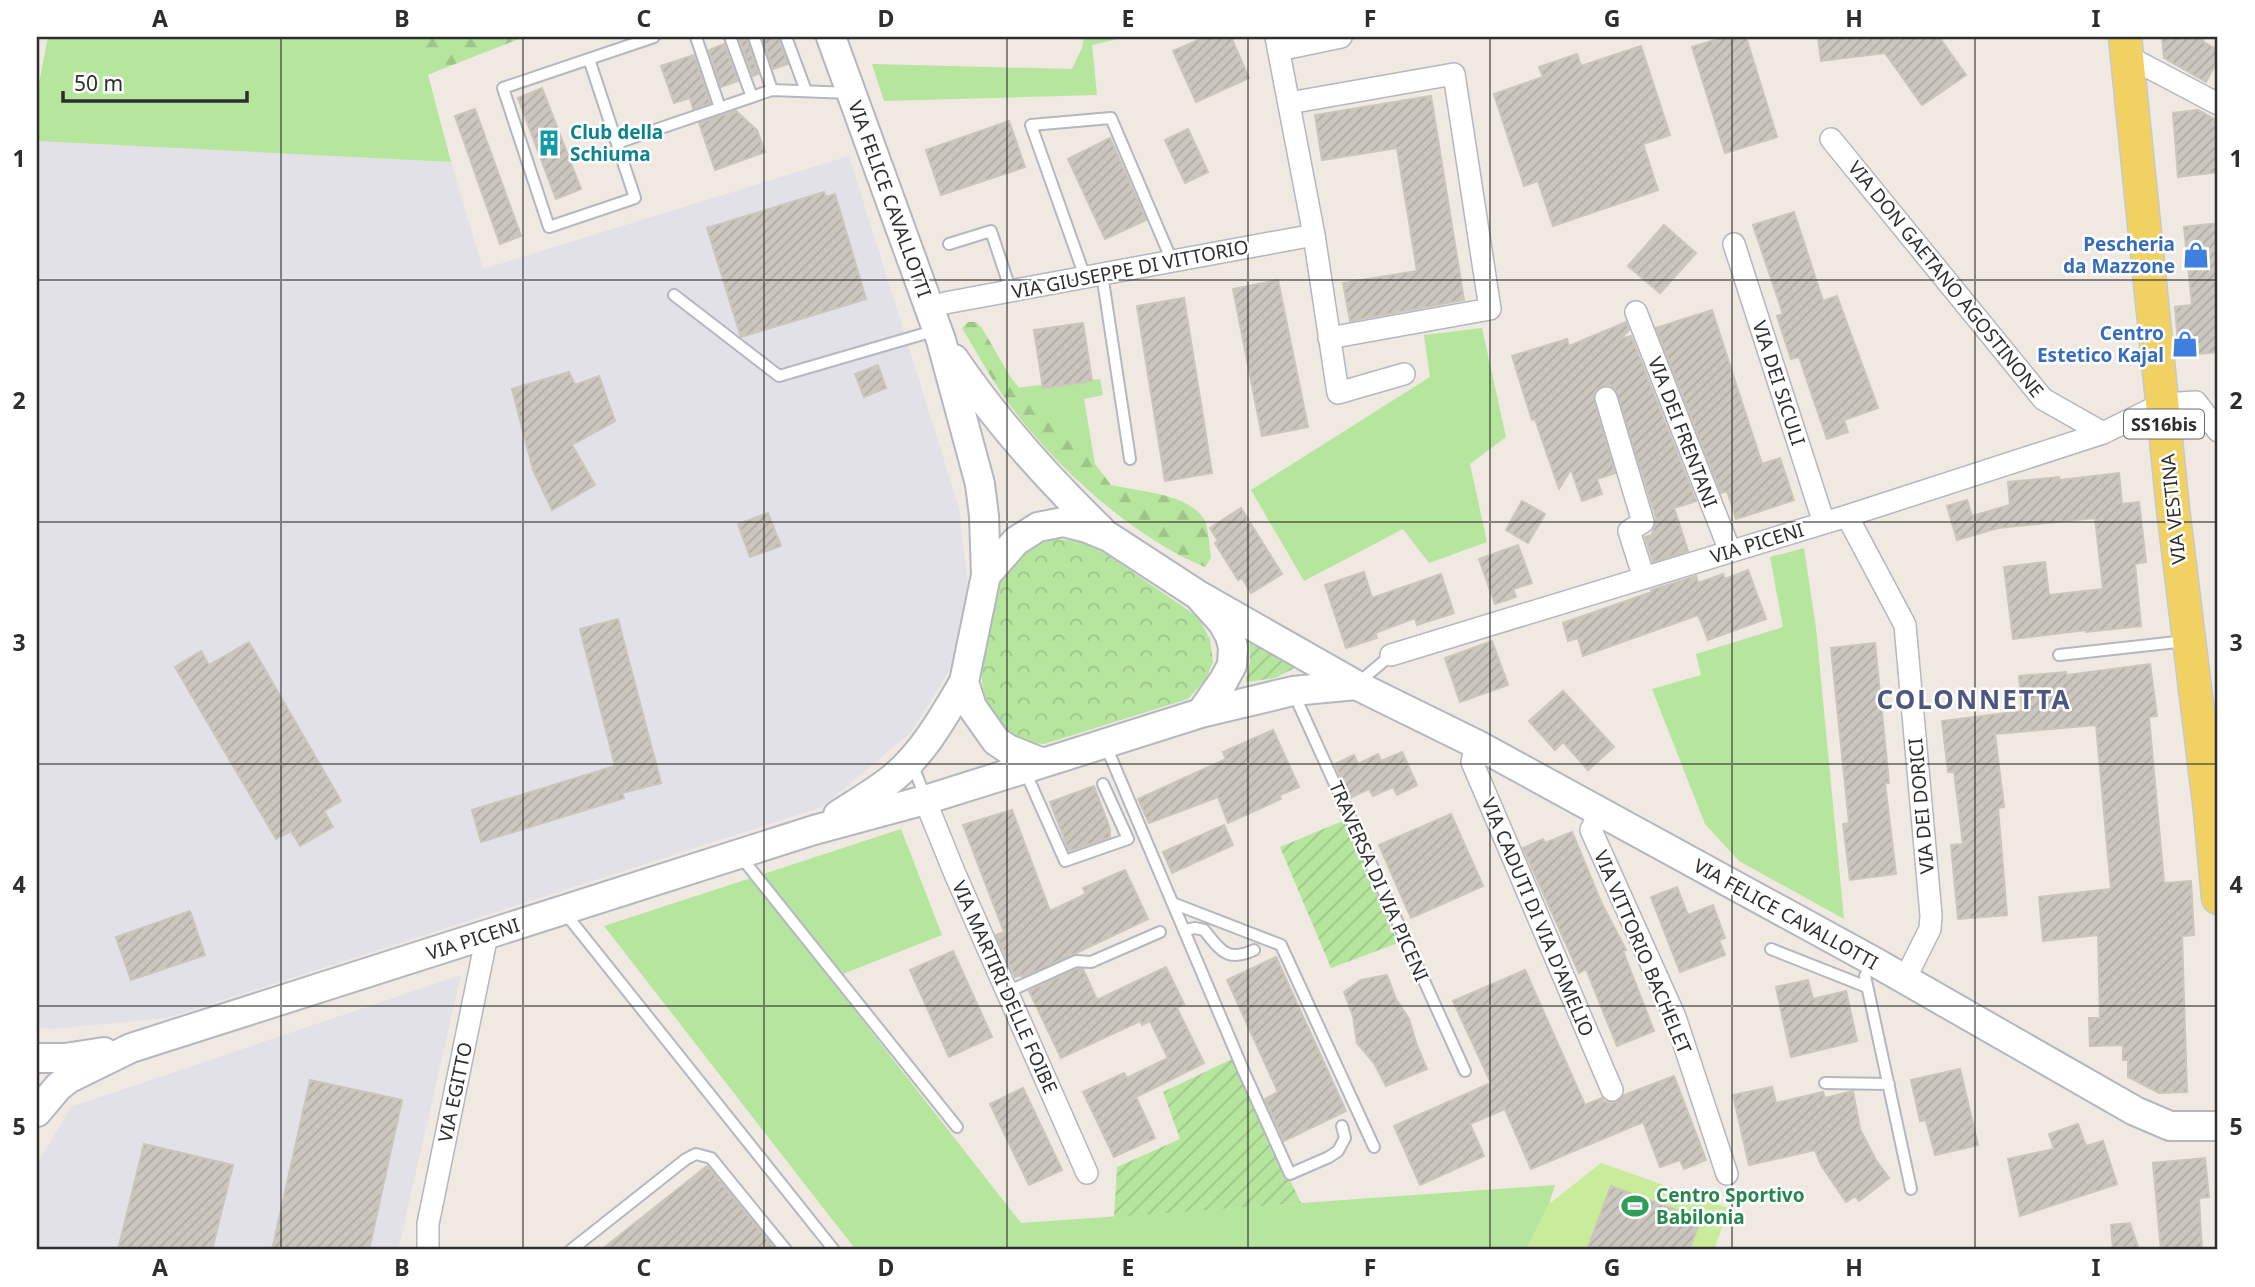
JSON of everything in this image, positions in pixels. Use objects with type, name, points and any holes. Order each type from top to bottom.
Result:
[{"type":"main road","name":"VIA FELICE CAVALLOTTI","points":[[838,44],[852,93],[939,335],[980,484],[986,575],[964,682]]},
{"type":"main road","name":"VIA VESTINA","points":[[2126,47],[2189,641],[2214,810],[2218,898]]},
{"type":"main road","name":"VIA FELICE CAVALLOTTI","points":[[939,335],[977,393],[1017,444],[1061,492],[1108,537]]},
{"type":"main road","points":[[986,575],[1016,541],[1038,527],[1063,523],[1087,528],[1108,537],[1198,594],[1223,623],[1233,647],[1232,665],[1201,713]]},
{"type":"main road","name":"VIA FELICE CAVALLOTTI","points":[[1198,594],[1356,685],[1476,744],[1600,811],[1870,974],[1905,979],[2156,1122],[2170,1126],[2218,1126]]},
{"type":"main road","points":[[964,682],[972,707],[996,741],[1033,766]]},
{"type":"main road","name":"VIA PICENI","points":[[814,830],[890,781],[911,760],[936,727],[964,682]]},
{"type":"main road","points":[[1201,713],[1293,691],[1356,685]]},
{"type":"main road","name":"VIA PICENI","points":[[37,1112],[68,1079],[131,1048],[814,830],[926,800],[1201,713]]},
{"type":"main road","name":"VIA PICENI","points":[[37,1058],[65,1058],[131,1048]]},
{"type":"street","points":[[1341,37],[1278,44],[1314,235],[1338,393],[1404,374]]},
{"type":"street","points":[[2126,47],[2218,104]]},
{"type":"street","points":[[1289,103],[1454,74],[1490,309],[1329,338]]},
{"type":"street","name":"VIA DON GAETANO AGOSTINONE","points":[[1831,139],[2043,399],[2103,433]]},
{"type":"street","name":"VIA GIUSEPPE DI VITTORIO","points":[[945,303],[1314,235]]},
{"type":"street","name":"VIA DEI SICULI","points":[[1734,244],[1824,523]]},
{"type":"street","name":"VIA DEI FRENTANI","points":[[1636,312],[1730,551]]},
{"type":"street","points":[[1606,398],[1643,522],[1629,531],[1644,578]]},
{"type":"street","points":[[2162,404],[2196,402],[2218,431]]},
{"type":"street","name":"VIA PICENI","points":[[1391,655],[1847,516],[2103,433],[2162,404]]},
{"type":"street","name":"VIA DEI DORICI","points":[[1847,516],[1905,625],[1931,915],[1930,929],[1905,979]]},
{"type":"street","name":"VIA CADUTI DI VIA D'AMELIO","points":[[1476,744],[1472,762],[1612,1090]]},
{"type":"street","name":"VIA MARTIRI DELLE FOIBE","points":[[926,800],[1087,1173]]},
{"type":"street","name":"VIA VITTORIO BACHELET","points":[[1600,811],[1591,830],[1675,1017],[1727,1174]]},
{"type":"street","name":"VIA EGITTO","points":[[428,1250],[428,1224],[487,935]]},
{"type":"lane","points":[[589,59],[635,198],[549,227],[503,88],[654,37]]},
{"type":"lane","points":[[696,37],[720,107]]},
{"type":"lane","points":[[730,37],[752,97]]},
{"type":"lane","points":[[754,37],[772,90]]},
{"type":"lane","points":[[786,37],[806,91]]},
{"type":"lane","points":[[617,143],[772,90],[852,93]]},
{"type":"lane","points":[[1130,460],[1094,276],[1031,125],[1111,118],[1172,261]]},
{"type":"lane","points":[[949,244],[991,231],[1011,291]]},
{"type":"lane","points":[[674,295],[779,376],[939,335]]},
{"type":"lane","points":[[2059,654],[2189,641]]},
{"type":"lane","name":"VIA PICENI","points":[[1356,685],[1391,655]]},
{"type":"lane","name":"TRAVERSA DI VIA PICENI","points":[[1293,691],[1465,1071]]},
{"type":"lane","points":[[1105,743],[1290,1174],[1338,1151],[1345,1138],[1342,1126]]},
{"type":"lane","points":[[911,760],[926,800]]},
{"type":"lane","points":[[1033,766],[1065,862],[1128,839],[1103,784]]},
{"type":"lane","points":[[739,854],[957,1127]]},
{"type":"lane","points":[[1175,904],[1281,945],[1374,1147]]},
{"type":"lane","points":[[563,910],[834,1250]]},
{"type":"lane","points":[[1185,930],[1204,930],[1225,953],[1239,955],[1254,950]]},
{"type":"lane","points":[[1007,992],[1076,961],[1091,962],[1160,932]]},
{"type":"lane","points":[[1771,949],[1870,974],[1911,1189]]},
{"type":"lane","points":[[1825,1083],[1889,1084]]},
{"type":"lane","points":[[571,1250],[686,1159],[696,1154],[711,1158],[786,1250]]},
{"type":"shaded area","points":[[37,141],[451,162],[483,269],[849,156],[959,508],[968,588],[959,655],[911,732],[822,807],[167,1018],[53,1029],[37,1027]]},
{"type":"shaded area","points":[[461,975],[398,1250],[37,1250],[37,1164],[71,1107]]},
{"type":"green space","points":[[48,37],[418,37],[451,162],[37,141],[37,93]]},
{"type":"green space","points":[[418,37],[524,37],[427,75]]},
{"type":"green space","points":[[1084,37],[1127,37],[1092,45],[1097,95],[884,101],[872,64],[1072,69]]},
{"type":"green space","points":[[968,322],[976,322],[982,328],[1011,378],[1034,406],[1059,433],[1095,464],[1111,485],[1175,499],[1196,510],[1204,519],[1208,532],[1211,558],[1205,567],[1177,554],[1121,517],[1044,447],[993,380],[962,328]]},
{"type":"green space","points":[[1482,328],[1506,437],[1470,464],[1487,542],[1429,563],[1403,529],[1304,581],[1251,490],[1430,377],[1424,335]]},
{"type":"green space","points":[[1100,379],[1103,395],[1084,399],[1095,464],[1075,466],[1005,389]]},
{"type":"green space","points":[[1056,539],[1086,542],[1099,549],[1198,617],[1210,639],[1213,662],[1206,679],[1188,699],[1044,744],[1017,736],[996,718],[984,692],[982,664],[1000,584],[1009,568],[1022,554],[1039,544]]},
{"type":"green space","points":[[1804,548],[1816,628],[1844,919],[1739,861],[1705,824],[1652,689],[1701,675],[1696,654],[1783,627],[1770,557]]},
{"type":"green space","points":[[1249,637],[1294,665],[1293,669],[1275,678],[1246,682],[1250,662]]},
{"type":"green space","points":[[1345,820],[1398,943],[1331,968],[1280,847]]},
{"type":"green space","points":[[901,829],[942,935],[830,979],[1021,1223],[1555,1185],[1549,1204],[1526,1250],[856,1250],[604,926]]},
{"type":"green space","points":[[1232,1059],[1301,1203],[1114,1217],[1117,1167],[1180,1139],[1163,1092]]},
{"type":"green space","name":"Centro Sportivo Babilonia","points":[[1601,1163],[1729,1208],[1714,1250],[1526,1250],[1549,1204]]},
{"type":"building","points":[[746,37],[758,74],[753,76],[739,39]]},
{"type":"building","points":[[762,37],[778,37],[788,64],[773,69]]},
{"type":"building","points":[[1205,37],[1231,37],[1249,78],[1196,102],[1173,51]]},
{"type":"building","points":[[1725,37],[1746,37],[1777,137],[1725,153],[1692,47]]},
{"type":"building","points":[[1818,37],[1939,37],[1966,75],[1922,105],[1885,53],[1821,61]]},
{"type":"building","points":[[2162,37],[2200,37],[2218,50],[2218,60],[2206,82],[2164,58]]},
{"type":"building","points":[[724,44],[738,81],[721,87],[709,50]]},
{"type":"building","points":[[1641,46],[1670,135],[1643,144],[1658,190],[1553,226],[1538,181],[1524,186],[1494,94],[1543,77],[1539,67],[1577,54],[1581,66]]},
{"type":"building","points":[[694,55],[710,103],[693,109],[690,98],[674,103],[661,66]]},
{"type":"building","name":"Club della Schiuma","points":[[542,88],[581,189],[556,199],[518,98]]},
{"type":"building","points":[[1431,96],[1464,300],[1350,321],[1343,283],[1417,271],[1397,148],[1322,160],[1315,115]]},
{"type":"building","points":[[475,109],[521,236],[500,244],[455,116]]},
{"type":"building","points":[[2198,110],[2218,121],[2218,172],[2178,177],[2173,113]]},
{"type":"building","points":[[736,111],[757,130],[765,152],[715,170],[699,123]]},
{"type":"building","points":[[1009,121],[1025,167],[941,195],[926,150]]},
{"type":"building","points":[[1188,129],[1208,172],[1185,183],[1165,140]]},
{"type":"building","points":[[1110,138],[1146,220],[1105,239],[1068,159]]},
{"type":"building","points":[[824,192],[826,197],[835,194],[866,299],[741,337],[707,228]]},
{"type":"building","points":[[1794,212],[1823,301],[1837,296],[1878,408],[1844,420],[1848,432],[1827,439],[1799,357],[1791,359],[1777,316],[1783,314],[1753,225]]},
{"type":"building","points":[[2218,223],[2218,352],[2179,356],[2175,307],[2192,305],[2184,227]]},
{"type":"building","points":[[1664,225],[1696,253],[1660,293],[1628,266]]},
{"type":"building","points":[[1278,280],[1308,427],[1262,436],[1233,289]]},
{"type":"building","points":[[1184,298],[1212,473],[1165,481],[1137,306]]},
{"type":"building","points":[[1712,310],[1762,464],[1780,458],[1794,500],[1736,519],[1727,491],[1721,493],[1656,328]]},
{"type":"building","points":[[1626,322],[1629,330],[1620,339],[1631,336],[1696,501],[1674,508],[1688,551],[1653,562],[1645,537],[1652,535],[1656,518],[1615,389],[1610,385],[1602,386],[1593,396],[1615,473],[1597,479],[1602,494],[1582,501],[1571,469],[1559,489],[1535,419],[1532,420],[1512,356],[1567,339],[1569,346]]},
{"type":"building","points":[[1083,323],[1092,381],[1043,388],[1034,330]]},
{"type":"building","points":[[878,365],[886,388],[864,397],[855,374]]},
{"type":"building","points":[[569,372],[575,385],[599,376],[615,421],[572,445],[595,485],[552,510],[533,470],[512,389]]},
{"type":"building","points":[[2119,473],[2122,504],[2139,502],[2146,562],[2135,564],[2141,626],[2013,639],[2004,567],[2045,562],[2049,595],[2103,589],[2095,518],[1998,528],[1957,540],[1947,506],[1967,500],[1972,516],[2010,505],[2008,482],[2059,477],[2060,480]]},
{"type":"building","points":[[1522,501],[1545,514],[1528,543],[1506,530]]},
{"type":"building","points":[[1241,508],[1282,574],[1251,593],[1242,578],[1238,580],[1215,543],[1218,541],[1210,528]]},
{"type":"building","points":[[768,513],[781,546],[750,557],[738,524]]},
{"type":"building","points":[[1518,545],[1532,583],[1513,589],[1516,597],[1495,604],[1479,559]]},
{"type":"building","points":[[1748,570],[1766,619],[1708,640],[1698,615],[1583,656],[1578,638],[1568,641],[1563,623],[1696,576],[1698,583],[1723,574],[1725,579]]},
{"type":"building","points":[[1364,572],[1372,598],[1441,574],[1454,613],[1417,625],[1415,618],[1375,633],[1377,638],[1346,648],[1325,585]]},
{"type":"building","points":[[618,619],[661,783],[622,793],[624,798],[481,842],[472,810],[615,766],[580,629]]},
{"type":"building","points":[[1492,641],[1508,685],[1460,702],[1445,658]]},
{"type":"building","points":[[249,642],[341,801],[324,811],[333,827],[300,846],[291,831],[276,839],[175,667],[201,651],[209,665]]},
{"type":"building","points":[[1875,643],[1889,783],[1885,783],[1896,874],[1850,880],[1843,824],[1849,823],[1831,648]]},
{"type":"building","points":[[2150,664],[2157,716],[2149,717],[2164,883],[2191,881],[2194,935],[2182,936],[2187,1092],[2159,1093],[2128,1077],[2128,1060],[2123,1060],[2123,1045],[2090,1046],[2089,1018],[2100,1018],[2098,935],[2043,941],[2039,897],[2111,889],[2096,725],[1995,734],[2004,807],[1998,808],[2007,915],[1958,919],[1951,845],[1963,844],[1954,772],[1948,772],[1942,721],[2022,711],[2019,676],[2066,672],[2067,675]]},
{"type":"building","points":[[1563,691],[1614,747],[1588,770],[1563,742],[1555,750],[1529,721]]},
{"type":"building","points":[[1273,730],[1299,787],[1280,795],[1281,799],[1228,823],[1218,797],[1149,823],[1138,799],[1226,759],[1223,752]]},
{"type":"building","points":[[1402,752],[1417,785],[1397,795],[1393,787],[1373,796],[1369,789],[1350,798],[1335,764],[1354,755],[1358,764],[1378,754],[1381,761]]},
{"type":"building","points":[[1094,786],[1110,829],[1110,837],[1069,851],[1050,802]]},
{"type":"building","points":[[1012,810],[1050,911],[1086,894],[1083,888],[1125,870],[1148,919],[1022,977],[1015,977],[996,935],[1004,932],[963,825]]},
{"type":"building","points":[[1451,814],[1483,886],[1411,918],[1379,845]]},
{"type":"building","points":[[1224,825],[1233,845],[1172,873],[1163,852]]},
{"type":"building","points":[[1572,832],[1601,902],[1626,950],[1623,951],[1654,1031],[1617,1046],[1586,969],[1579,973],[1523,848],[1543,839],[1545,843]]},
{"type":"building","points":[[1677,887],[1688,915],[1713,905],[1725,938],[1719,940],[1725,955],[1680,972],[1651,897]]},
{"type":"building","points":[[190,911],[205,955],[131,980],[116,937]]},
{"type":"building","points":[[953,951],[992,1037],[949,1057],[910,970]]},
{"type":"building","points":[[1276,957],[1346,1111],[1284,1141],[1265,1099],[1278,1092],[1227,980]]},
{"type":"building","points":[[1166,967],[1184,1004],[1177,1008],[1204,1063],[1136,1097],[1155,1138],[1114,1157],[1083,1092],[1124,1073],[1127,1078],[1168,1058],[1150,1021],[1142,1025],[1140,1021],[1061,1058],[1029,991],[1077,969],[1083,969],[1097,1000]]},
{"type":"building","points":[[1525,970],[1585,1105],[1602,1098],[1604,1102],[1616,1102],[1624,1095],[1674,1076],[1706,1160],[1684,1169],[1680,1160],[1660,1167],[1643,1122],[1531,1169],[1505,1109],[1470,1124],[1484,1156],[1420,1185],[1394,1126],[1491,1083],[1453,1001]]},
{"type":"building","points":[[1387,975],[1396,999],[1409,1019],[1427,1069],[1386,1086],[1374,1063],[1357,1043],[1353,1016],[1344,992],[1361,980]]},
{"type":"building","points":[[1808,980],[1813,999],[1846,991],[1857,1041],[1791,1057],[1776,987]]},
{"type":"building","points":[[1960,1069],[1978,1145],[1935,1155],[1926,1120],[1920,1121],[1911,1080]]},
{"type":"building","points":[[310,1080],[402,1100],[369,1250],[272,1250]]},
{"type":"building","points":[[1772,1087],[1776,1103],[1823,1092],[1825,1098],[1853,1091],[1860,1129],[1889,1178],[1859,1201],[1855,1196],[1846,1202],[1821,1165],[1815,1150],[1749,1165],[1733,1095]]},
{"type":"building","points":[[1023,1088],[1062,1170],[1029,1185],[990,1104]]},
{"type":"building","points":[[2078,1124],[2086,1146],[2103,1141],[2117,1184],[2020,1216],[2008,1159],[2054,1149],[2049,1134]]},
{"type":"building","points":[[144,1144],[233,1165],[212,1250],[118,1250]]},
{"type":"building","points":[[2205,1158],[2209,1197],[2199,1198],[2202,1250],[2161,1250],[2153,1163]]},
{"type":"building","points":[[707,1166],[776,1250],[601,1250]]},
{"type":"building","points":[[1611,1186],[1701,1219],[1689,1250],[1587,1250]]},
{"type":"building","points":[[2130,1223],[2139,1250],[2113,1250],[2111,1225]]},
{"type":"place","name":"Club della Schiuma","points":[[549,143]]},
{"type":"place","name":"Pescheria da Mazzone","points":[[2196,255]]},
{"type":"place","name":"Centro Estetico Kajal","points":[[2185,344]]},
{"type":"place","name":"Centro Sportivo Babilonia","points":[[1635,1206]]},
{"type":"district","name":"COLONNETTA","points":[[1974,699]]}]
